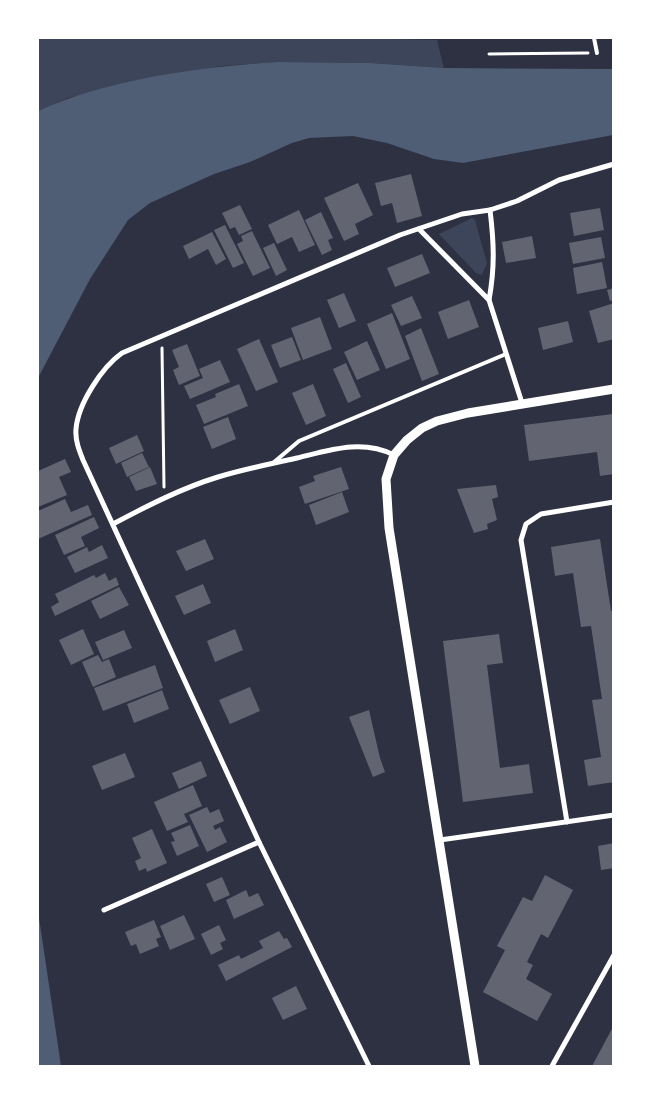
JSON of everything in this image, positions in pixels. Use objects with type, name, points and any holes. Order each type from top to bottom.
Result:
[{"type":"street","points":[[368,1066],[259,842],[82,460],[77,446],[76,428],[80,413],[101,374],[112,360],[122,353],[162,338],[419,229],[462,214],[490,210],[533,195],[559,180],[614,164]]},
{"type":"street","points":[[489,300],[495,271],[495,247],[490,210]]},
{"type":"street","points":[[419,229],[489,300],[522,403]]},
{"type":"street","points":[[475,1066],[389,528],[386,479],[394,455],[407,440],[422,428],[437,421],[522,403],[614,389]]},
{"type":"street","points":[[113,524],[164,498],[218,477],[346,447],[376,447],[394,455]]},
{"type":"street","points":[[567,822],[521,540],[526,524],[541,514],[614,502]]},
{"type":"street","points":[[440,840],[614,815]]},
{"type":"street","points":[[104,910],[259,842]]},
{"type":"street","points":[[552,1066],[614,955]]},
{"type":"lane","points":[[594,38],[597,53]]},
{"type":"lane","points":[[272,464],[299,441],[506,354]]},
{"type":"path","points":[[489,54],[597,53]]},
{"type":"path","points":[[162,338],[164,498]]},
{"type":"shaded area","points":[[38,38],[349,38],[437,40],[444,68],[370,63],[278,62],[221,66],[68,98],[38,111]]},
{"type":"shaded area","points":[[278,62],[370,63],[444,68],[613,69],[613,135],[463,163],[434,159],[387,143],[353,136],[309,138],[292,143],[250,162],[214,174],[150,203],[128,220],[90,279],[38,378],[38,111],[94,91],[155,76],[218,67]]},
{"type":"shaded area","points":[[472,218],[475,220],[487,263],[482,275],[476,273],[439,234]]},
{"type":"shaded area","points":[[38,911],[61,1066],[38,1066]]},
{"type":"building","points":[[411,174],[422,216],[397,223],[392,203],[381,206],[375,183]]},
{"type":"building","points":[[358,183],[373,215],[355,224],[359,234],[344,241],[324,198]]},
{"type":"building","points":[[240,205],[252,229],[239,235],[235,227],[230,229],[222,213]]},
{"type":"building","points":[[600,208],[604,230],[574,236],[570,213]]},
{"type":"building","points":[[299,210],[315,245],[299,252],[292,237],[277,244],[268,225]]},
{"type":"building","points":[[321,212],[333,238],[328,240],[332,250],[322,255],[305,220]]},
{"type":"building","points":[[225,225],[244,263],[233,268],[214,230]]},
{"type":"building","points":[[252,231],[270,268],[253,276],[237,244],[243,241],[241,236]]},
{"type":"building","points":[[212,232],[226,259],[216,265],[208,249],[189,259],[183,246]]},
{"type":"building","points":[[532,236],[536,258],[506,263],[502,242]]},
{"type":"building","points":[[601,237],[605,258],[573,264],[569,243]]},
{"type":"building","points":[[274,243],[287,270],[276,276],[263,248]]},
{"type":"building","points":[[422,254],[430,273],[395,287],[387,268]]},
{"type":"building","points":[[602,262],[607,288],[577,294],[573,268]]},
{"type":"building","points":[[614,288],[614,300],[610,301],[607,290]]},
{"type":"building","points":[[344,293],[356,321],[339,328],[327,300]]},
{"type":"building","points":[[412,296],[422,318],[401,326],[391,305]]},
{"type":"building","points":[[469,300],[479,327],[448,339],[438,312]]},
{"type":"building","points":[[614,303],[614,339],[598,343],[589,311]]},
{"type":"building","points":[[392,313],[410,359],[386,369],[367,324]]},
{"type":"building","points":[[320,317],[332,349],[303,360],[291,328]]},
{"type":"building","points":[[568,321],[573,342],[543,350],[538,328]]},
{"type":"building","points":[[421,328],[439,374],[422,381],[405,336]]},
{"type":"building","points":[[292,337],[301,360],[280,368],[271,345]]},
{"type":"building","points":[[259,339],[278,382],[256,391],[237,349]]},
{"type":"building","points":[[367,341],[380,370],[357,380],[344,352]]},
{"type":"building","points":[[187,344],[200,376],[179,385],[173,370],[179,367],[172,350]]},
{"type":"building","points":[[220,360],[230,382],[190,399],[184,386],[203,378],[199,369]]},
{"type":"building","points":[[346,363],[361,397],[348,403],[333,369]]},
{"type":"building","points":[[239,384],[248,406],[204,424],[196,405],[216,397],[215,394]]},
{"type":"building","points":[[313,384],[326,416],[306,425],[292,393]]},
{"type":"building","points":[[613,414],[614,474],[600,476],[597,452],[529,461],[524,425]]},
{"type":"building","points":[[228,417],[236,439],[212,449],[203,427]]},
{"type":"building","points":[[137,435],[144,451],[116,464],[109,448]]},
{"type":"building","points":[[142,453],[149,467],[127,477],[121,463]]},
{"type":"building","points":[[65,459],[71,472],[59,477],[67,495],[38,507],[38,471]]},
{"type":"building","points":[[150,467],[157,484],[136,491],[129,477]]},
{"type":"building","points":[[341,467],[349,489],[305,504],[299,487],[315,481],[313,476]]},
{"type":"building","points":[[496,485],[498,497],[492,499],[497,520],[487,524],[488,529],[474,533],[457,489]]},
{"type":"building","points":[[342,492],[349,512],[316,525],[309,505]]},
{"type":"building","points":[[65,499],[71,512],[88,505],[92,515],[38,539],[38,511]]},
{"type":"building","points":[[94,517],[99,528],[81,537],[85,546],[64,555],[55,535]]},
{"type":"building","points":[[205,539],[214,559],[186,571],[176,551]]},
{"type":"building","points":[[600,539],[611,611],[614,611],[614,782],[588,786],[584,760],[601,757],[592,700],[602,699],[591,626],[581,627],[573,573],[555,576],[551,547]]},
{"type":"building","points":[[102,545],[108,558],[75,573],[67,557],[87,547],[89,552]]},
{"type":"building","points":[[105,573],[109,581],[116,577],[119,585],[55,616],[51,607],[59,602],[55,594],[94,575],[96,578]]},
{"type":"building","points":[[203,584],[211,603],[184,615],[175,596]]},
{"type":"building","points":[[119,587],[129,605],[100,619],[91,601]]},
{"type":"building","points":[[83,629],[94,654],[71,665],[59,640]]},
{"type":"building","points":[[235,629],[243,650],[215,662],[207,641]]},
{"type":"building","points":[[124,630],[132,648],[103,660],[95,642]]},
{"type":"building","points":[[499,634],[503,663],[487,665],[500,768],[529,764],[533,793],[463,802],[443,641]]},
{"type":"building","points":[[98,655],[102,662],[109,659],[116,677],[93,687],[82,662]]},
{"type":"building","points":[[155,665],[163,688],[103,711],[94,688]]},
{"type":"building","points":[[250,687],[260,711],[230,724],[219,700]]},
{"type":"building","points":[[162,690],[169,709],[134,723],[127,704]]},
{"type":"building","points":[[369,710],[385,772],[373,777],[349,717]]},
{"type":"building","points":[[125,753],[135,777],[102,790],[92,766]]},
{"type":"building","points":[[201,761],[207,776],[179,789],[172,773]]},
{"type":"building","points":[[193,785],[202,806],[184,814],[188,822],[167,831],[154,802]]},
{"type":"building","points":[[207,807],[210,813],[219,809],[224,821],[213,826],[215,830],[220,827],[227,842],[207,852],[189,815]]},
{"type":"building","points":[[190,825],[199,846],[177,856],[171,842],[175,841],[171,833]]},
{"type":"building","points":[[152,829],[167,863],[147,872],[146,868],[139,871],[135,861],[141,858],[132,838]]},
{"type":"building","points":[[614,843],[614,868],[601,870],[598,846]]},
{"type":"building","points":[[545,875],[573,890],[548,938],[541,934],[527,962],[533,965],[526,979],[552,994],[537,1021],[483,992],[505,950],[497,946],[523,897],[532,901]]},
{"type":"building","points":[[222,877],[230,895],[214,902],[206,884]]},
{"type":"building","points":[[246,890],[249,897],[258,893],[264,905],[234,919],[226,900]]},
{"type":"building","points":[[184,915],[195,939],[170,950],[160,926]]},
{"type":"building","points":[[154,920],[161,937],[156,939],[159,946],[140,954],[136,944],[131,946],[125,932]]},
{"type":"building","points":[[219,925],[226,940],[220,943],[223,949],[211,955],[201,934]]},
{"type":"building","points":[[279,931],[284,939],[287,938],[292,947],[226,981],[218,965],[239,955],[241,959],[263,948],[259,941]]},
{"type":"building","points":[[296,986],[307,1009],[283,1020],[272,998]]},
{"type":"building","points":[[614,1025],[614,1066],[592,1066]]}]
